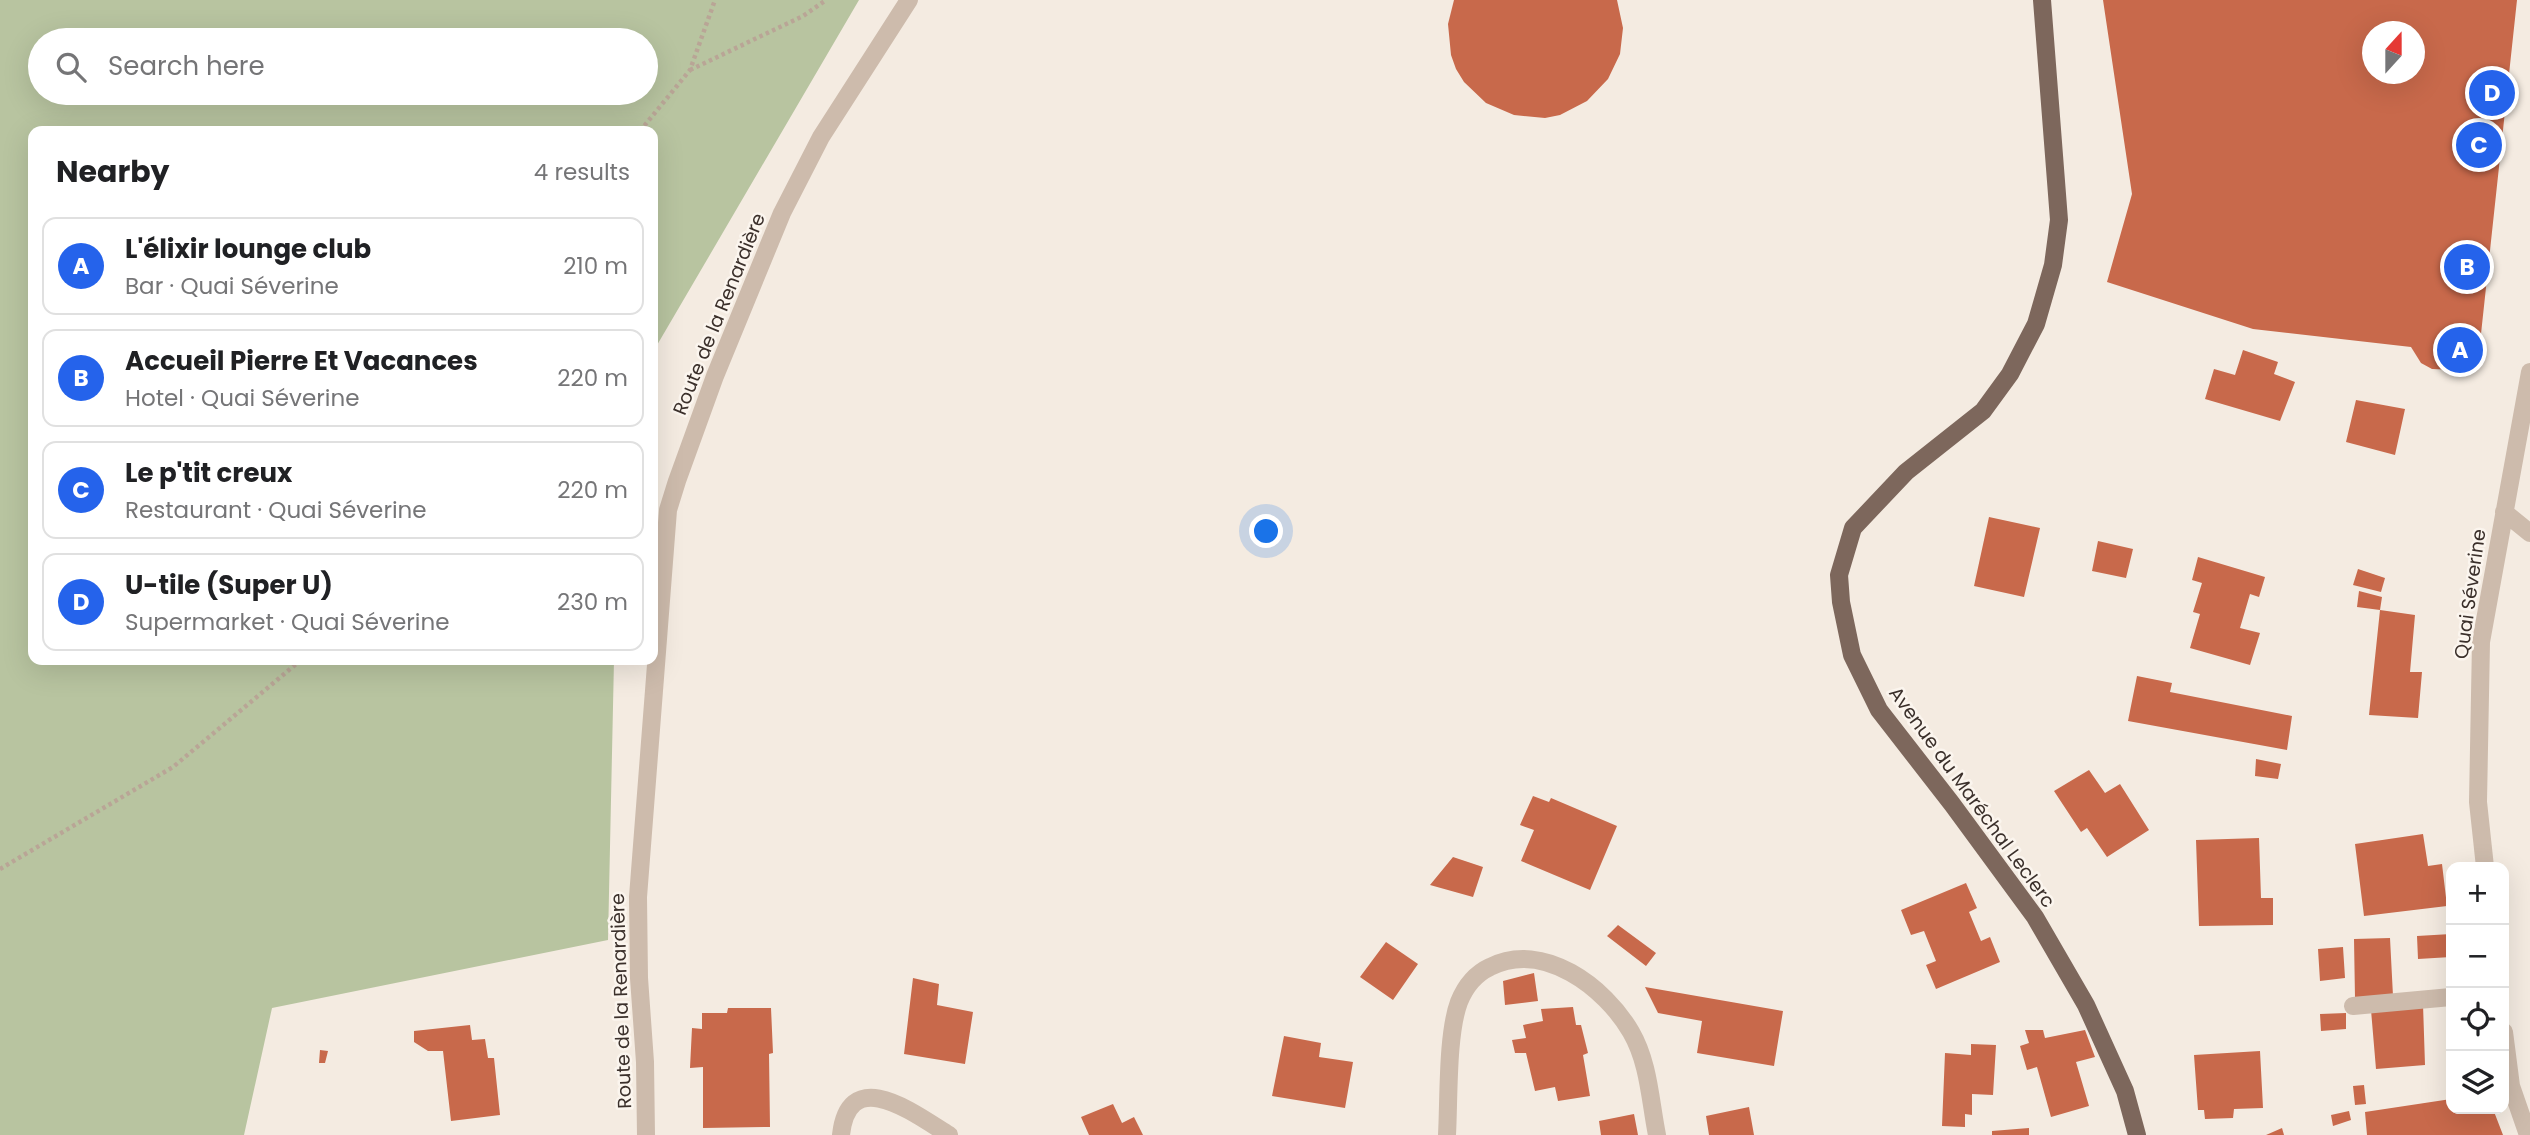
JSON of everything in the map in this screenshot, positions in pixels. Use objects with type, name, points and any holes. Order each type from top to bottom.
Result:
[{"type":"main road","name":"Avenue du Maréchal Leclerc","points":[[2042,0],[2059,220],[2053,265],[2036,324],[2010,374],[1983,411],[1906,472],[1853,528],[1839,575],[1841,602],[1852,655],[1879,710],[2035,917],[2086,1005],[2124,1091],[2137,1135]]},
{"type":"street","name":"Route de la Renardière","points":[[658,639],[668,510],[715,376],[782,213],[821,137],[909,0]]},
{"type":"street","name":"Quai Séverine","points":[[2484,862],[2477,802],[2481,642],[2530,372]]},
{"type":"street","points":[[2504,512],[2530,533]]},
{"type":"street","name":"Route de la Renardière","points":[[646,1135],[638,897],[656,665]]},
{"type":"street","points":[[1447,1135],[1453,1029],[1459,1003],[1468,985],[1480,972],[1501,961],[1523,958],[1547,962],[1571,972],[1616,1010],[1639,1048],[1648,1079],[1657,1135]]},
{"type":"street","points":[[2353,1006],[2446,998]]},
{"type":"street","points":[[2506,1051],[2511,1086],[2528,1135]]},
{"type":"street","points":[[841,1135],[843,1118],[848,1108],[854,1101],[866,1097],[896,1104],[949,1135]]},
{"type":"path","points":[[644,126],[690,70],[715,0]]},
{"type":"path","points":[[690,70],[803,16],[826,0]]},
{"type":"path","points":[[0,869],[173,767],[295,665]]},
{"type":"green space","points":[[0,0],[859,0],[658,343],[658,126],[28,126],[28,665],[614,665],[608,940],[272,1008],[244,1135],[0,1135]]},
{"type":"building","points":[[1454,0],[1617,0],[1623,28],[1620,54],[1608,79],[1587,101],[1560,115],[1545,118],[1514,115],[1486,103],[1464,82],[1456,69],[1451,55],[1448,24]]},
{"type":"building","points":[[2103,0],[2517,0],[2477,371],[2432,369],[2421,363],[2411,347],[2253,329],[2107,282],[2132,194]]},
{"type":"building","points":[[2243,350],[2278,362],[2274,374],[2295,382],[2280,421],[2205,399],[2214,369],[2235,375]]},
{"type":"building","points":[[2356,400],[2405,409],[2395,455],[2346,442]]},
{"type":"building","points":[[1989,517],[2040,528],[2024,597],[1974,586]]},
{"type":"building","points":[[2098,541],[2133,549],[2126,578],[2092,571]]},
{"type":"building","points":[[2198,557],[2265,577],[2259,597],[2250,594],[2240,628],[2260,633],[2250,665],[2190,648],[2200,614],[2193,612],[2202,583],[2192,580]]},
{"type":"building","points":[[2358,569],[2385,578],[2381,592],[2353,585]]},
{"type":"building","points":[[2359,591],[2382,597],[2380,610],[2357,607]]},
{"type":"building","points":[[2380,610],[2415,615],[2410,672],[2422,672],[2418,718],[2369,715]]},
{"type":"building","points":[[2137,676],[2172,683],[2170,692],[2292,716],[2287,750],[2128,721]]},
{"type":"building","points":[[2256,759],[2281,764],[2278,779],[2255,776]]},
{"type":"building","points":[[2089,770],[2105,793],[2120,784],[2149,830],[2107,857],[2087,828],[2081,832],[2054,791]]},
{"type":"building","points":[[1533,796],[1549,802],[1551,798],[1617,826],[1590,890],[1521,861],[1534,830],[1520,825]]},
{"type":"building","points":[[2423,834],[2428,866],[2442,864],[2446,906],[2364,916],[2355,844]]},
{"type":"building","points":[[2259,838],[2261,898],[2273,898],[2273,925],[2199,926],[2196,840]]},
{"type":"building","points":[[1453,857],[1483,867],[1473,897],[1430,885]]},
{"type":"building","points":[[1966,883],[1977,908],[1969,912],[1981,941],[1990,937],[2000,962],[1936,989],[1926,965],[1936,961],[1924,931],[1911,935],[1901,910]]},
{"type":"building","points":[[1618,925],[1656,953],[1646,966],[1607,936]]},
{"type":"building","points":[[2446,934],[2446,957],[2418,959],[2417,936]]},
{"type":"building","points":[[2390,938],[2393,996],[2355,998],[2354,939]]},
{"type":"building","points":[[1386,942],[1418,964],[1393,1000],[1360,977]]},
{"type":"building","points":[[2343,947],[2345,978],[2320,981],[2318,949]]},
{"type":"building","points":[[1534,973],[1538,1001],[1505,1005],[1503,981]]},
{"type":"building","points":[[913,978],[939,984],[937,1005],[973,1012],[965,1064],[904,1054]]},
{"type":"building","points":[[1645,987],[1783,1011],[1774,1066],[1697,1053],[1702,1021],[1658,1013]]},
{"type":"building","points":[[2423,1004],[2425,1065],[2376,1069],[2371,1010]]},
{"type":"building","points":[[1573,1007],[1576,1025],[1581,1025],[1588,1053],[1583,1055],[1590,1096],[1558,1101],[1555,1087],[1535,1091],[1526,1053],[1515,1053],[1512,1040],[1526,1038],[1523,1025],[1543,1021],[1541,1009]]},
{"type":"building","points":[[728,1008],[771,1008],[773,1053],[769,1054],[770,1127],[703,1128],[703,1067],[690,1068],[692,1028],[702,1029],[702,1013],[727,1013]]},
{"type":"building","points":[[2346,1013],[2346,1029],[2321,1031],[2320,1014]]},
{"type":"building","points":[[470,1025],[472,1040],[485,1039],[488,1058],[494,1058],[500,1115],[451,1121],[443,1051],[428,1051],[414,1042],[414,1031]]},
{"type":"building","points":[[2025,1030],[2043,1030],[2045,1038],[2085,1030],[2095,1057],[2076,1062],[2089,1106],[2051,1117],[2037,1067],[2027,1070],[2020,1046],[2029,1043]]},
{"type":"building","points":[[1284,1036],[1321,1043],[1319,1057],[1353,1062],[1345,1108],[1272,1096]]},
{"type":"building","points":[[1971,1044],[1996,1045],[1993,1095],[1972,1094],[1972,1115],[1965,1114],[1965,1127],[1942,1126],[1945,1053],[1971,1055]]},
{"type":"building","points":[[320,1050],[328,1051],[325,1063],[319,1063]]},
{"type":"building","points":[[2260,1051],[2263,1108],[2234,1109],[2233,1118],[2205,1119],[2204,1110],[2198,1110],[2194,1055]]},
{"type":"building","points":[[2364,1085],[2366,1104],[2355,1105],[2353,1086]]},
{"type":"building","points":[[2446,1100],[2446,1114],[2495,1114],[2503,1135],[2367,1135],[2365,1112]]},
{"type":"building","points":[[1113,1104],[1122,1123],[1134,1117],[1143,1135],[1089,1135],[1081,1117]]},
{"type":"building","points":[[1749,1107],[1754,1135],[1709,1135],[1706,1116]]},
{"type":"building","points":[[2349,1111],[2351,1120],[2333,1126],[2331,1115]]},
{"type":"building","points":[[1634,1114],[1638,1135],[1601,1135],[1599,1121]]},
{"type":"building","points":[[2029,1128],[2029,1135],[1992,1135],[1992,1131]]},
{"type":"building","points":[[2282,1128],[2284,1135],[2266,1135]]},
{"type":"place","name":"U-tile (Super U)","points":[[2492,93]]},
{"type":"place","name":"Le p'tit creux","points":[[2479,145]]},
{"type":"place","name":"Accueil Pierre Et Vacances","points":[[2467,267]]},
{"type":"place","name":"L'élixir lounge club","points":[[2460,350]]}]
